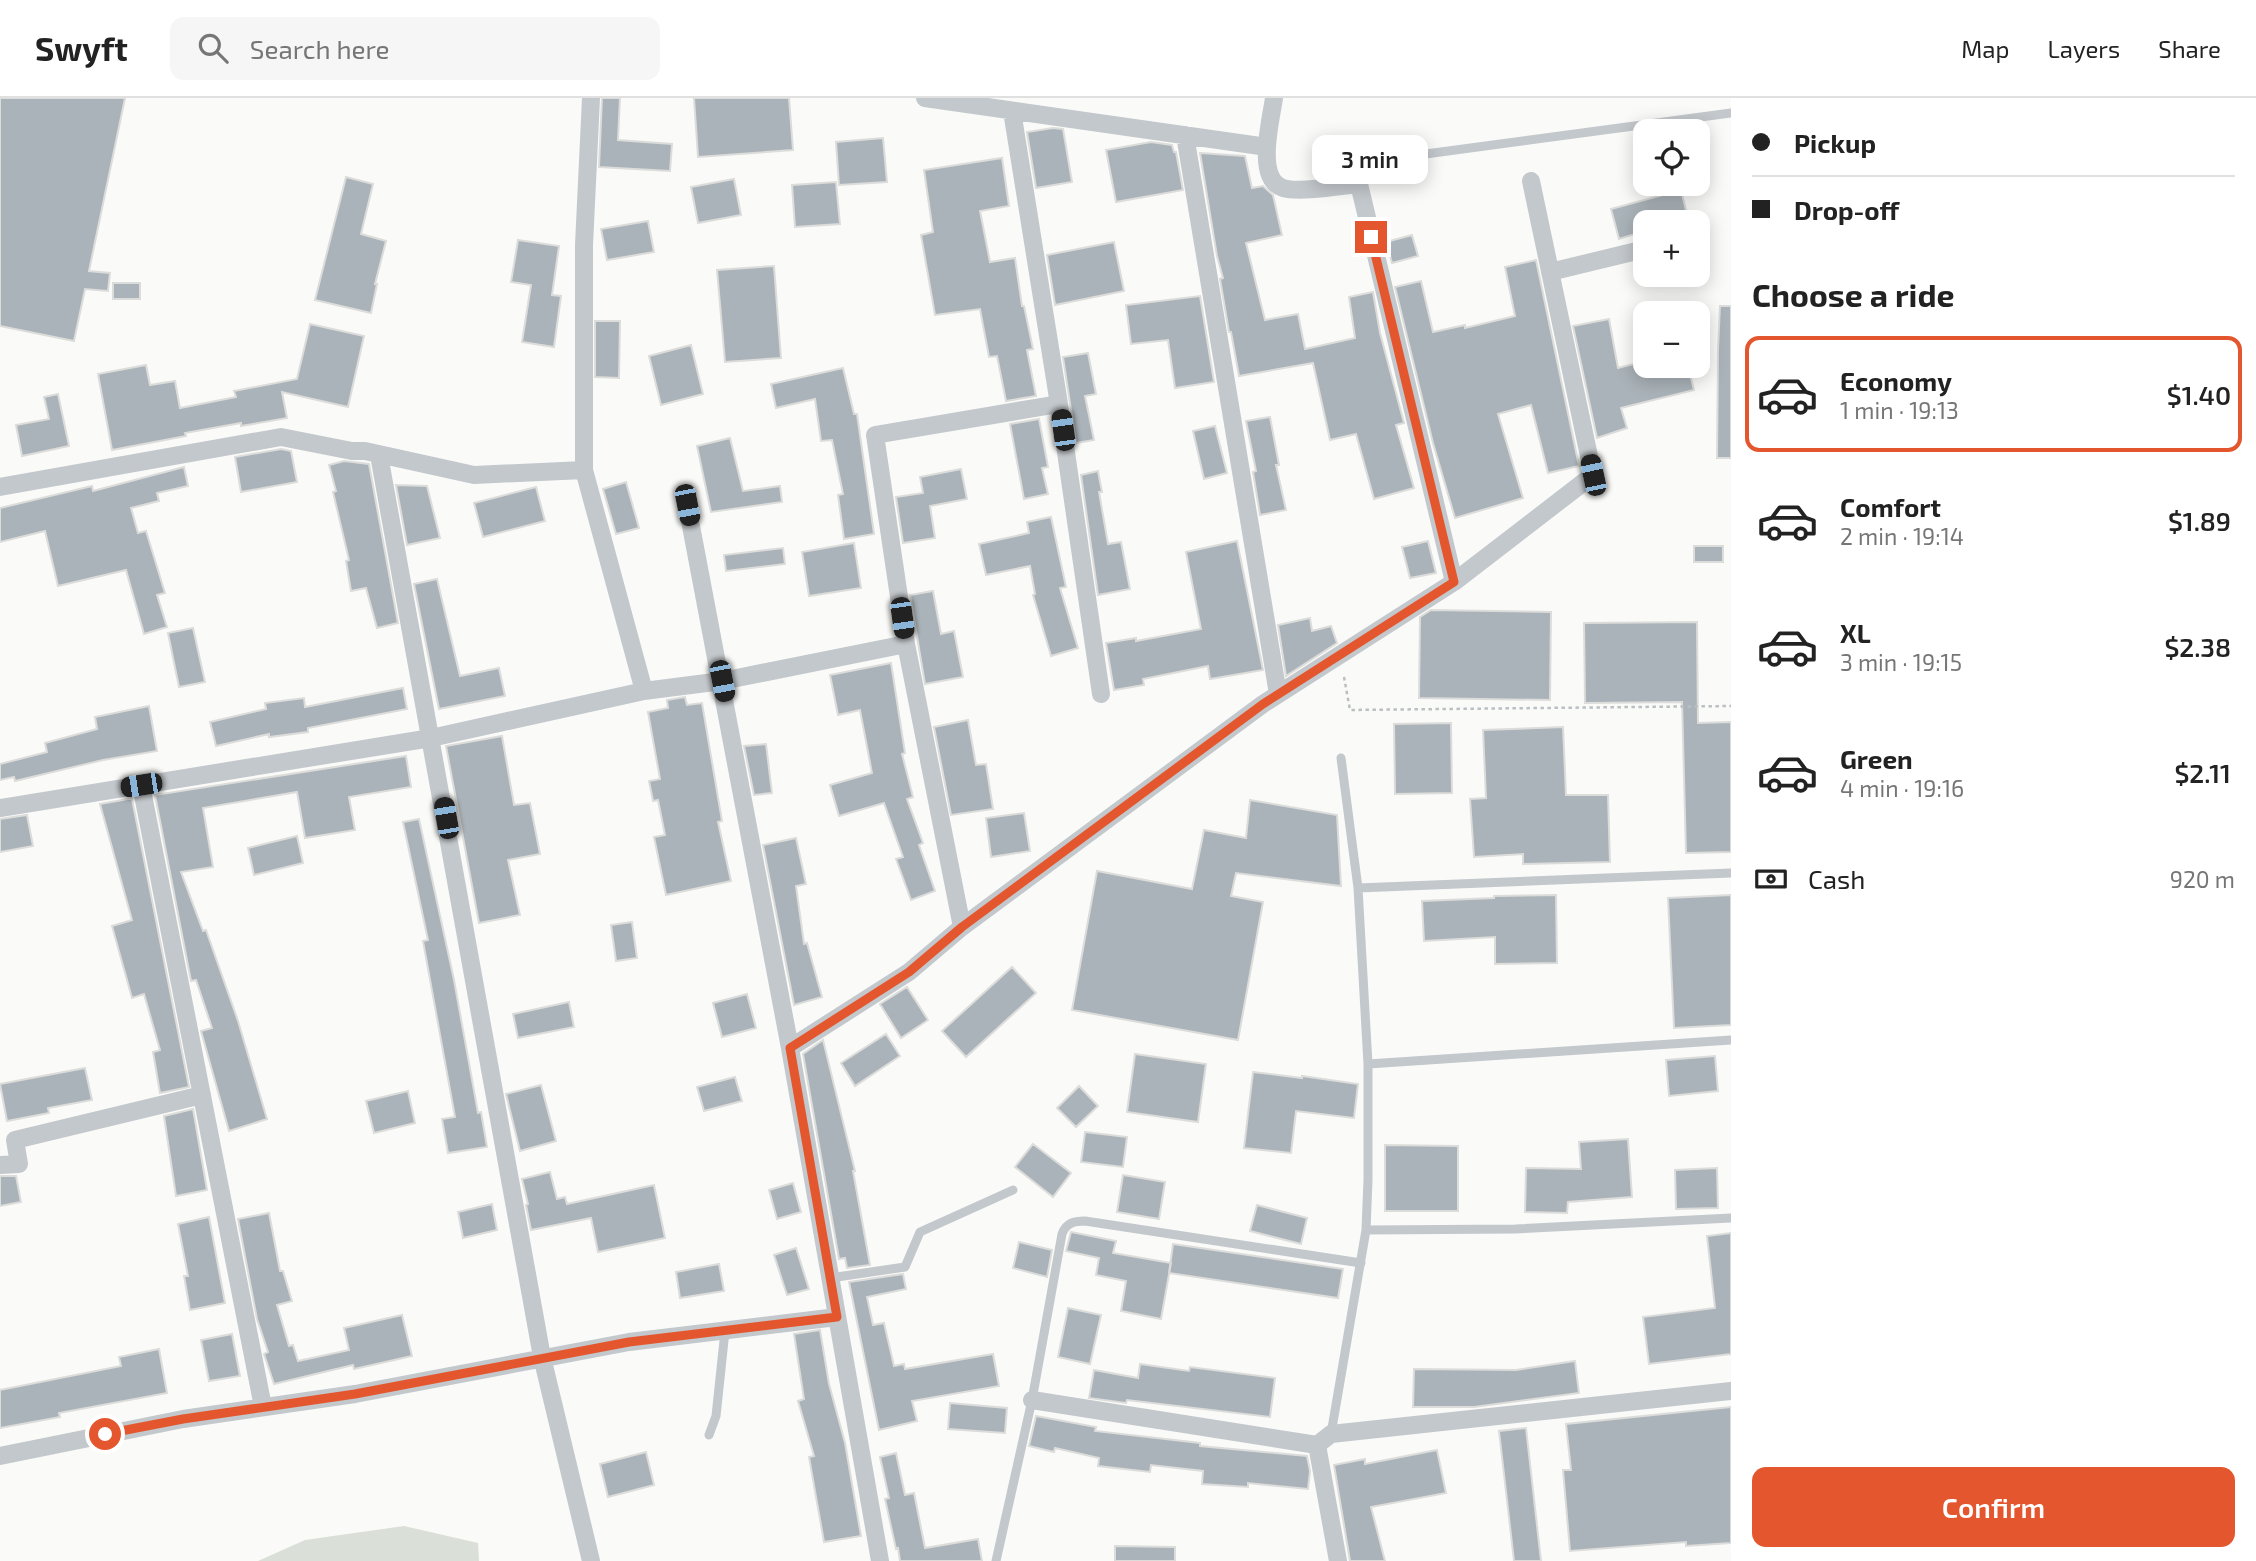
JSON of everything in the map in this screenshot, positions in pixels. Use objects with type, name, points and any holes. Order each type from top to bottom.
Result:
[{"type":"street","points":[[591,98],[584,244],[584,470],[644,691]]},
{"type":"street","points":[[925,98],[1266,147]]},
{"type":"street","points":[[1274,98],[1266,147],[1268,173],[1274,183],[1284,188],[1359,184],[1454,582]]},
{"type":"street","points":[[1012,111],[1059,404],[1101,694]]},
{"type":"street","points":[[1185,135],[1278,694]]},
{"type":"street","points":[[790,1048],[909,972],[962,927],[1278,694],[1454,582],[1593,475],[1531,181]]},
{"type":"street","points":[[1550,272],[1633,252]]},
{"type":"street","points":[[962,927],[906,644],[875,435],[1059,404]]},
{"type":"street","points":[[0,487],[281,437],[474,475],[584,470]]},
{"type":"street","points":[[379,455],[542,1357],[590,1561]]},
{"type":"street","points":[[687,505],[790,1048],[880,1561]]},
{"type":"street","points":[[0,807],[431,738],[644,691],[722,681],[906,644]]},
{"type":"street","points":[[141,785],[263,1407]]},
{"type":"street","points":[[0,1165],[19,1164],[15,1140],[202,1095]]},
{"type":"street","points":[[0,1456],[183,1419],[355,1394],[629,1342],[837,1317]]},
{"type":"street","points":[[1032,1400],[1324,1440],[1731,1391]]},
{"type":"street","points":[[1324,1440],[1338,1561]]},
{"type":"lane","points":[[1396,158],[1731,113]]},
{"type":"lane","points":[[1324,1440],[1366,1230],[1368,1064],[1358,888],[1341,758]]},
{"type":"lane","points":[[1358,888],[1731,873]]},
{"type":"lane","points":[[1368,1064],[1731,1040]]},
{"type":"lane","points":[[830,1278],[905,1267],[920,1232],[1013,1190]]},
{"type":"lane","points":[[1366,1230],[1515,1229],[1731,1218]]},
{"type":"lane","points":[[996,1561],[1032,1400],[1062,1234],[1067,1225],[1085,1221],[1361,1263]]},
{"type":"lane","points":[[709,1435],[716,1416],[725,1331]]},
{"type":"path","points":[[1344,677],[1350,710],[1731,706]]},
{"type":"shaded area","points":[[404,1526],[478,1543],[479,1561],[258,1561],[305,1540]]},
{"type":"building","points":[[0,98],[125,98],[89,271],[110,273],[108,291],[85,289],[74,341],[0,326]]},
{"type":"building","points":[[602,98],[620,98],[618,140],[672,144],[670,171],[599,167]]},
{"type":"building","points":[[694,98],[789,98],[793,150],[698,157]]},
{"type":"building","points":[[1063,129],[1072,182],[1036,188],[1027,132]]},
{"type":"building","points":[[883,138],[887,182],[839,185],[836,142]]},
{"type":"building","points":[[1151,142],[1172,145],[1176,152],[1183,190],[1116,202],[1106,150]]},
{"type":"building","points":[[1200,153],[1245,156],[1252,188],[1263,186],[1273,195],[1282,235],[1246,243],[1265,320],[1298,314],[1305,349],[1355,338],[1349,297],[1373,292],[1380,333],[1404,423],[1396,425],[1414,488],[1374,499],[1356,434],[1330,440],[1313,363],[1239,376],[1229,332],[1220,279],[1223,278]]},
{"type":"building","points":[[1002,158],[1009,206],[980,211],[990,262],[1015,258],[1022,306],[1033,349],[1027,350],[1036,396],[1006,401],[997,356],[989,357],[980,309],[935,315],[921,235],[933,232],[924,170]]},
{"type":"building","points":[[346,177],[373,184],[361,234],[386,241],[371,313],[315,300]]},
{"type":"building","points":[[734,179],[741,215],[698,223],[691,187]]},
{"type":"building","points":[[836,182],[840,224],[795,227],[792,185]]},
{"type":"building","points":[[1659,196],[1682,196],[1686,210],[1633,210],[1633,235],[1619,239],[1611,209]]},
{"type":"building","points":[[648,221],[654,252],[607,260],[601,229]]},
{"type":"building","points":[[1412,235],[1418,256],[1392,263],[1386,242]]},
{"type":"building","points":[[518,240],[559,246],[552,295],[561,296],[554,347],[522,342],[531,285],[511,282]]},
{"type":"building","points":[[1114,242],[1124,291],[1055,305],[1047,255]]},
{"type":"building","points":[[1536,260],[1579,466],[1548,473],[1531,405],[1498,414],[1523,498],[1455,518],[1433,443],[1395,287],[1421,281],[1433,332],[1465,325],[1465,328],[1515,316],[1505,267]]},
{"type":"building","points":[[774,266],[781,358],[725,362],[717,270]]},
{"type":"building","points":[[113,283],[140,283],[140,299],[113,299]]},
{"type":"building","points":[[1200,296],[1214,382],[1175,388],[1168,340],[1131,344],[1126,305]]},
{"type":"building","points":[[1720,306],[1731,306],[1731,458],[1717,458]]},
{"type":"building","points":[[1609,319],[1618,368],[1633,364],[1633,378],[1691,378],[1694,390],[1621,408],[1627,428],[1597,438],[1573,326]]},
{"type":"building","points":[[595,321],[620,321],[619,378],[595,377]]},
{"type":"building","points":[[310,324],[364,336],[348,407],[282,392],[287,418],[185,433],[186,436],[112,450],[98,374],[146,365],[150,385],[175,381],[180,408],[236,397],[234,391],[297,379]]},
{"type":"building","points":[[691,345],[703,394],[661,405],[649,356]]},
{"type":"building","points":[[1088,353],[1096,394],[1085,396],[1094,440],[1076,443],[1063,357]]},
{"type":"building","points":[[843,368],[854,414],[857,414],[874,534],[844,539],[838,495],[843,494],[832,440],[821,441],[815,399],[776,408],[771,384]]},
{"type":"building","points":[[58,394],[69,446],[22,456],[16,425],[49,419],[44,397]]},
{"type":"building","points":[[1270,417],[1279,465],[1276,465],[1286,510],[1260,515],[1253,472],[1256,471],[1246,421]]},
{"type":"building","points":[[1039,419],[1048,467],[1042,468],[1048,494],[1024,499],[1010,424]]},
{"type":"building","points":[[1215,426],[1227,473],[1204,479],[1193,431]]},
{"type":"building","points":[[730,438],[743,491],[780,486],[782,502],[711,512],[697,446]]},
{"type":"building","points":[[281,449],[291,451],[297,482],[241,492],[235,457]]},
{"type":"building","points":[[344,461],[369,464],[398,623],[377,628],[366,588],[351,591],[346,561],[349,560],[329,465]]},
{"type":"building","points":[[184,467],[188,486],[157,493],[159,501],[131,508],[138,533],[146,531],[165,593],[157,595],[167,627],[144,634],[126,570],[58,586],[45,531],[0,542],[0,508],[92,486],[93,491]]},
{"type":"building","points":[[961,469],[967,499],[930,506],[935,538],[903,543],[896,497],[923,493],[920,477]]},
{"type":"building","points":[[1098,471],[1108,544],[1121,542],[1130,589],[1098,595],[1081,475]]},
{"type":"building","points":[[626,482],[639,528],[616,534],[603,489]]},
{"type":"building","points":[[396,485],[427,486],[440,538],[407,545]]},
{"type":"building","points":[[536,487],[545,521],[483,537],[474,503]]},
{"type":"building","points":[[1051,517],[1066,587],[1060,588],[1078,648],[1051,656],[1033,595],[1030,566],[986,575],[979,544],[1029,533],[1027,522]]},
{"type":"building","points":[[1237,541],[1263,670],[1210,679],[1208,666],[1143,679],[1144,685],[1114,690],[1106,643],[1136,638],[1136,641],[1201,629],[1186,552]]},
{"type":"building","points":[[1428,541],[1436,573],[1410,578],[1402,547]]},
{"type":"building","points":[[854,543],[861,588],[809,596],[802,552]]},
{"type":"building","points":[[1694,546],[1723,546],[1723,562],[1694,562]]},
{"type":"building","points":[[783,548],[785,564],[726,571],[724,555]]},
{"type":"building","points":[[437,579],[460,676],[499,668],[505,696],[439,709],[414,584]]},
{"type":"building","points":[[933,591],[941,634],[954,631],[963,677],[925,684],[910,595]]},
{"type":"building","points":[[1431,610],[1551,612],[1550,700],[1419,698],[1420,617]]},
{"type":"building","points":[[1310,618],[1312,631],[1331,626],[1337,643],[1286,676],[1278,625]]},
{"type":"building","points":[[1697,622],[1698,723],[1731,722],[1731,852],[1686,853],[1682,702],[1585,703],[1584,623]]},
{"type":"building","points":[[193,628],[205,682],[179,687],[168,633]]},
{"type":"building","points":[[891,663],[905,753],[902,754],[913,797],[907,799],[923,843],[919,845],[935,891],[911,900],[896,859],[903,857],[884,803],[839,816],[830,785],[872,773],[860,710],[838,715],[830,675]]},
{"type":"building","points":[[403,688],[407,709],[308,728],[308,732],[269,737],[269,734],[216,746],[210,722],[266,709],[265,703],[304,698],[305,707]]},
{"type":"building","points":[[685,697],[687,705],[702,703],[722,821],[718,822],[731,881],[666,895],[654,837],[665,835],[658,800],[653,801],[649,781],[660,779],[648,712],[668,708],[667,700]]},
{"type":"building","points":[[149,706],[157,751],[103,760],[15,781],[14,777],[0,780],[0,764],[47,752],[45,743],[97,729],[95,717]]},
{"type":"building","points":[[968,720],[976,765],[986,764],[993,809],[951,815],[934,727]]},
{"type":"building","points":[[1451,723],[1452,793],[1395,794],[1394,724]]},
{"type":"building","points":[[1563,727],[1566,795],[1608,795],[1610,862],[1523,864],[1523,854],[1474,857],[1470,799],[1486,798],[1483,730]]},
{"type":"building","points":[[502,736],[514,805],[530,803],[540,854],[508,860],[520,915],[479,923],[446,746]]},
{"type":"building","points":[[766,744],[772,793],[754,795],[744,746]]},
{"type":"building","points":[[406,756],[411,787],[349,797],[355,830],[305,838],[297,792],[203,808],[213,867],[181,872],[203,931],[206,930],[238,1021],[267,1119],[229,1131],[201,1031],[212,1028],[196,980],[191,981],[155,795]]},
{"type":"building","points":[[132,799],[189,1087],[160,1093],[153,1052],[160,1050],[144,994],[132,998],[112,926],[132,920],[100,804]]},
{"type":"building","points":[[1250,800],[1337,815],[1341,886],[1236,873],[1231,896],[1263,902],[1238,1040],[1072,1010],[1097,871],[1192,889],[1204,830],[1246,838]]},
{"type":"building","points":[[1024,813],[1030,851],[991,857],[986,818]]},
{"type":"building","points":[[27,815],[33,846],[0,852],[0,819]]},
{"type":"building","points":[[419,819],[487,1147],[448,1153],[442,1119],[455,1117],[423,941],[428,940],[403,822]]},
{"type":"building","points":[[297,836],[303,863],[254,875],[248,848]]},
{"type":"building","points":[[796,838],[806,884],[796,886],[804,944],[807,943],[822,997],[794,1005],[763,845]]},
{"type":"building","points":[[1556,895],[1557,963],[1495,964],[1495,937],[1424,941],[1422,901]]},
{"type":"building","points":[[1731,895],[1731,1025],[1674,1028],[1668,898]]},
{"type":"building","points":[[632,922],[637,958],[616,961],[611,925]]},
{"type":"building","points":[[1012,967],[1036,993],[966,1057],[942,1031]]},
{"type":"building","points":[[907,987],[928,1020],[901,1038],[880,1004]]},
{"type":"building","points":[[747,994],[756,1028],[722,1037],[713,1003]]},
{"type":"building","points":[[569,1002],[574,1027],[518,1038],[513,1014]]},
{"type":"building","points":[[886,1034],[900,1056],[855,1086],[841,1063]]},
{"type":"building","points":[[823,1040],[855,1171],[870,1265],[847,1268],[845,1258],[839,1259],[803,1054]]},
{"type":"building","points":[[1135,1054],[1206,1064],[1198,1122],[1127,1112]]},
{"type":"building","points":[[1715,1056],[1718,1091],[1669,1096],[1666,1060]]},
{"type":"building","points":[[85,1068],[92,1100],[48,1108],[49,1113],[7,1121],[0,1084]]},
{"type":"building","points":[[1253,1072],[1358,1084],[1354,1118],[1296,1111],[1291,1153],[1244,1148]]},
{"type":"building","points":[[735,1077],[742,1101],[704,1111],[697,1087]]},
{"type":"building","points":[[541,1085],[556,1141],[520,1151],[506,1094]]},
{"type":"building","points":[[1079,1086],[1098,1106],[1076,1127],[1057,1108]]},
{"type":"building","points":[[408,1091],[415,1123],[374,1133],[366,1101]]},
{"type":"building","points":[[193,1109],[207,1190],[176,1196],[164,1116]]},
{"type":"building","points":[[1085,1132],[1127,1137],[1123,1167],[1081,1162]]},
{"type":"building","points":[[1628,1139],[1632,1197],[1568,1202],[1567,1213],[1525,1212],[1526,1168],[1581,1169],[1579,1142]]},
{"type":"building","points":[[1033,1144],[1071,1173],[1053,1197],[1015,1167]]},
{"type":"building","points":[[1385,1145],[1458,1146],[1458,1211],[1385,1211]]},
{"type":"building","points":[[1717,1168],[1718,1208],[1676,1209],[1675,1170]]},
{"type":"building","points":[[550,1172],[557,1199],[565,1197],[567,1204],[654,1185],[665,1238],[598,1252],[591,1218],[531,1230],[522,1179]]},
{"type":"building","points":[[1123,1175],[1165,1182],[1159,1219],[1117,1212]]},
{"type":"building","points":[[0,1176],[16,1176],[21,1202],[0,1206]]},
{"type":"building","points":[[793,1183],[801,1212],[777,1219],[769,1190]]},
{"type":"building","points":[[492,1204],[497,1230],[463,1238],[458,1212]]},
{"type":"building","points":[[1257,1205],[1307,1218],[1301,1244],[1250,1231]]},
{"type":"building","points":[[269,1213],[280,1271],[283,1271],[292,1301],[277,1305],[289,1346],[293,1345],[298,1361],[349,1350],[344,1328],[402,1315],[412,1356],[354,1369],[353,1365],[274,1384],[264,1354],[268,1352],[257,1319],[238,1219]]},
{"type":"building","points":[[209,1217],[225,1303],[190,1310],[184,1276],[188,1276],[178,1224]]},
{"type":"building","points":[[1071,1232],[1116,1241],[1113,1253],[1171,1263],[1161,1319],[1121,1311],[1126,1281],[1096,1275],[1099,1258],[1066,1251]]},
{"type":"building","points":[[1731,1233],[1731,1354],[1649,1364],[1643,1317],[1715,1308],[1707,1236]]},
{"type":"building","points":[[1019,1242],[1052,1250],[1047,1277],[1013,1268]]},
{"type":"building","points":[[1173,1244],[1343,1269],[1338,1298],[1169,1273]]},
{"type":"building","points":[[796,1248],[809,1289],[787,1295],[774,1255]]},
{"type":"building","points":[[719,1264],[724,1291],[680,1298],[676,1272]]},
{"type":"building","points":[[903,1274],[906,1289],[867,1297],[873,1325],[884,1323],[894,1366],[904,1364],[905,1369],[993,1354],[999,1386],[912,1401],[917,1421],[879,1430],[849,1282]]},
{"type":"building","points":[[1068,1308],[1101,1315],[1090,1364],[1058,1357]]},
{"type":"building","points":[[820,1330],[829,1384],[845,1443],[861,1536],[824,1542],[809,1457],[814,1456],[798,1401],[804,1399],[794,1334]]},
{"type":"building","points":[[232,1334],[240,1376],[209,1381],[201,1340]]},
{"type":"building","points":[[159,1349],[167,1393],[59,1413],[60,1417],[0,1428],[0,1390],[121,1366],[119,1357]]},
{"type":"building","points":[[1575,1361],[1579,1393],[1474,1407],[1413,1407],[1414,1369],[1516,1370]]},
{"type":"building","points":[[1140,1364],[1189,1371],[1190,1367],[1275,1378],[1270,1417],[1089,1398],[1094,1370],[1138,1378]]},
{"type":"building","points":[[950,1403],[1007,1408],[1005,1433],[948,1429]]},
{"type":"building","points":[[1731,1407],[1731,1543],[1686,1546],[1686,1542],[1570,1551],[1563,1470],[1571,1470],[1566,1424]]},
{"type":"building","points":[[1036,1416],[1096,1427],[1095,1431],[1200,1443],[1200,1446],[1307,1456],[1310,1471],[1308,1489],[1248,1483],[1248,1487],[1202,1484],[1203,1471],[1151,1465],[1150,1472],[1098,1466],[1099,1458],[1055,1448],[1054,1452],[1029,1446]]},
{"type":"building","points":[[1526,1428],[1541,1561],[1514,1561],[1499,1431]]},
{"type":"building","points":[[1437,1450],[1446,1493],[1371,1507],[1385,1561],[1350,1561],[1334,1465],[1365,1459],[1365,1464]]},
{"type":"building","points":[[646,1452],[654,1485],[608,1497],[600,1464]]},
{"type":"building","points":[[896,1453],[905,1495],[914,1493],[925,1548],[978,1539],[982,1561],[900,1561],[885,1499],[889,1498],[880,1457]]},
{"type":"building","points":[[1115,1546],[1175,1547],[1175,1561],[1115,1561]]},
{"type":"route","points":[[105,1434],[183,1419],[355,1394],[629,1342],[837,1317],[790,1048],[909,972],[962,927],[1263,704],[1454,582],[1371,237]]}]
